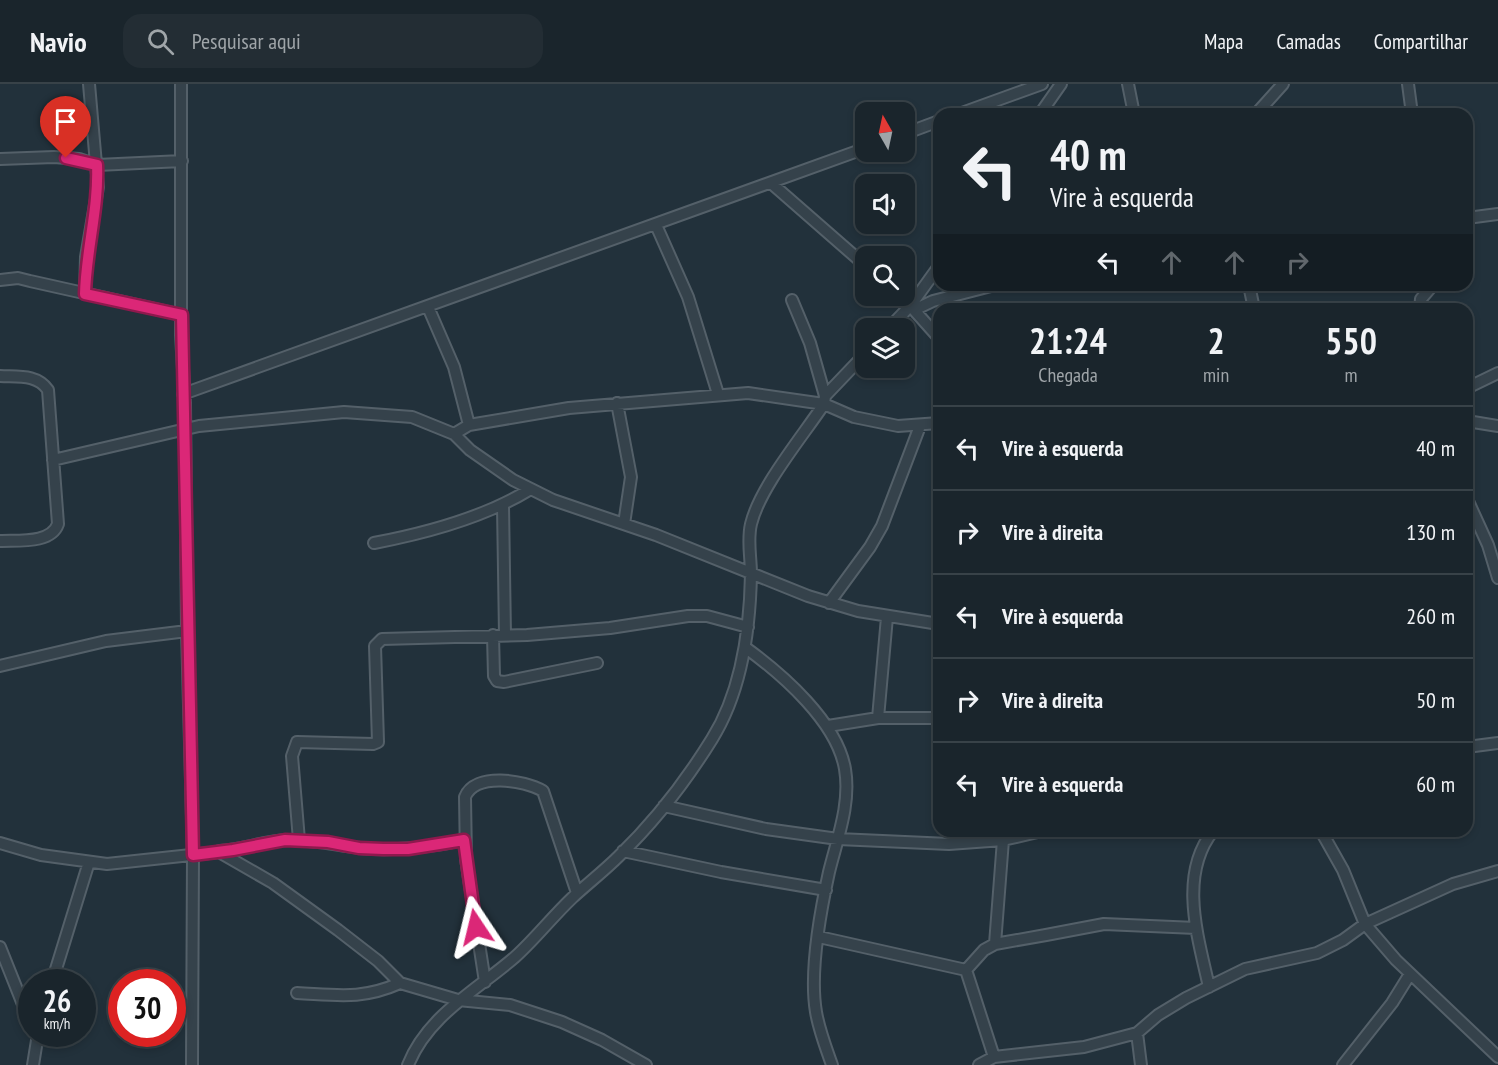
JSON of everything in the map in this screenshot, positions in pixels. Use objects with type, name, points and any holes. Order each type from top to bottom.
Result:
[{"type":"street","points":[[85,294],[86,257],[98,187],[89,84]]},
{"type":"street","points":[[181,84],[183,394],[186,431],[187,631],[193,855],[192,1065]]},
{"type":"street","points":[[976,108],[1042,84]]},
{"type":"street","points":[[1044,108],[1061,84]]},
{"type":"street","points":[[1128,84],[1133,108]]},
{"type":"street","points":[[1261,108],[1283,84]]},
{"type":"street","points":[[1407,84],[1411,108]]},
{"type":"street","points":[[915,130],[933,124]]},
{"type":"street","points":[[183,394],[855,152]]},
{"type":"street","points":[[0,159],[54,157],[79,159],[97,165],[182,161]]},
{"type":"street","points":[[771,183],[855,256]]},
{"type":"street","points":[[1473,217],[1498,214]]},
{"type":"street","points":[[656,225],[688,297],[718,394]]},
{"type":"street","points":[[900,318],[912,307],[933,275]]},
{"type":"street","points":[[0,280],[18,278],[182,315]]},
{"type":"street","points":[[912,307],[972,291]]},
{"type":"street","points":[[792,300],[810,343],[824,400]]},
{"type":"street","points":[[428,307],[454,367],[470,425]]},
{"type":"street","points":[[912,307],[933,331]]},
{"type":"street","points":[[408,1065],[413,1052],[458,1000],[485,982],[517,955],[623,851],[664,806],[712,740],[722,721],[746,648],[751,573],[748,545],[760,501],[824,400],[855,365]]},
{"type":"street","points":[[1473,385],[1498,373]]},
{"type":"street","points":[[0,376],[28,377],[42,382],[48,390],[58,524],[56,531],[48,537],[0,541]]},
{"type":"street","points":[[454,434],[470,425],[617,403],[748,393],[824,400],[878,423],[920,426],[933,424]]},
{"type":"street","points":[[617,403],[631,477],[624,524]]},
{"type":"street","points":[[53,460],[186,431],[199,426],[344,412],[412,417],[454,434],[470,450],[529,490],[829,603],[887,617],[933,623]]},
{"type":"street","points":[[1473,422],[1498,426]]},
{"type":"street","points":[[829,603],[870,548],[882,526],[920,426]]},
{"type":"street","points":[[374,543],[402,537],[503,506],[529,490]]},
{"type":"street","points":[[503,506],[505,635]]},
{"type":"street","points":[[1473,512],[1488,545],[1498,578]]},
{"type":"street","points":[[299,840],[292,756],[297,742],[374,744],[378,742],[377,642],[382,639],[505,635],[610,627],[688,616],[707,616],[748,627]]},
{"type":"street","points":[[878,718],[887,617]]},
{"type":"street","points":[[0,666],[106,641],[187,631]]},
{"type":"street","points":[[493,635],[494,676],[497,681],[504,682],[597,663]]},
{"type":"street","points":[[746,648],[769,664],[828,726],[842,757],[846,782],[838,839],[826,890],[819,937],[815,998],[820,1029],[832,1065]]},
{"type":"street","points":[[828,726],[878,718],[933,718]]},
{"type":"street","points":[[1473,746],[1498,743]]},
{"type":"street","points":[[485,982],[471,904],[464,840],[465,797],[468,790],[476,785],[507,780],[535,786],[546,795],[578,893]]},
{"type":"street","points":[[664,806],[766,829],[838,839],[949,844],[1016,837]]},
{"type":"street","points":[[1209,987],[1196,928],[1194,871],[1210,837]]},
{"type":"street","points":[[1324,837],[1343,870],[1365,924],[1410,974],[1498,1057]]},
{"type":"street","points":[[0,843],[41,855],[107,864],[219,852],[285,840],[383,849],[408,849],[464,840]]},
{"type":"street","points":[[995,944],[1003,840]]},
{"type":"street","points":[[623,851],[826,890]]},
{"type":"street","points":[[219,852],[273,883],[338,930],[378,961],[400,983],[458,1000],[510,1005],[562,1022],[602,1040],[646,1065]]},
{"type":"street","points":[[56,969],[89,862]]},
{"type":"street","points":[[979,1065],[994,1057],[1084,1047],[1137,1033],[1158,1015],[1245,969],[1317,953],[1343,940],[1365,924],[1453,884],[1498,871]]},
{"type":"street","points":[[966,970],[984,950],[995,944],[1104,924],[1196,928]]},
{"type":"street","points":[[819,937],[966,970]]},
{"type":"street","points":[[0,948],[18,992]]},
{"type":"street","points":[[966,970],[994,1057]]},
{"type":"street","points":[[1343,1065],[1392,1003],[1410,974]]},
{"type":"street","points":[[297,993],[357,997],[379,992],[400,983]]},
{"type":"street","points":[[1137,1033],[1141,1065]]},
{"type":"street","points":[[33,1065],[35,1047]]},
{"type":"route","points":[[66,158],[79,159],[97,165],[98,187],[86,257],[85,294],[182,315],[193,855],[285,840],[328,842],[359,848],[408,849],[464,840],[471,904],[476,927]]}]
